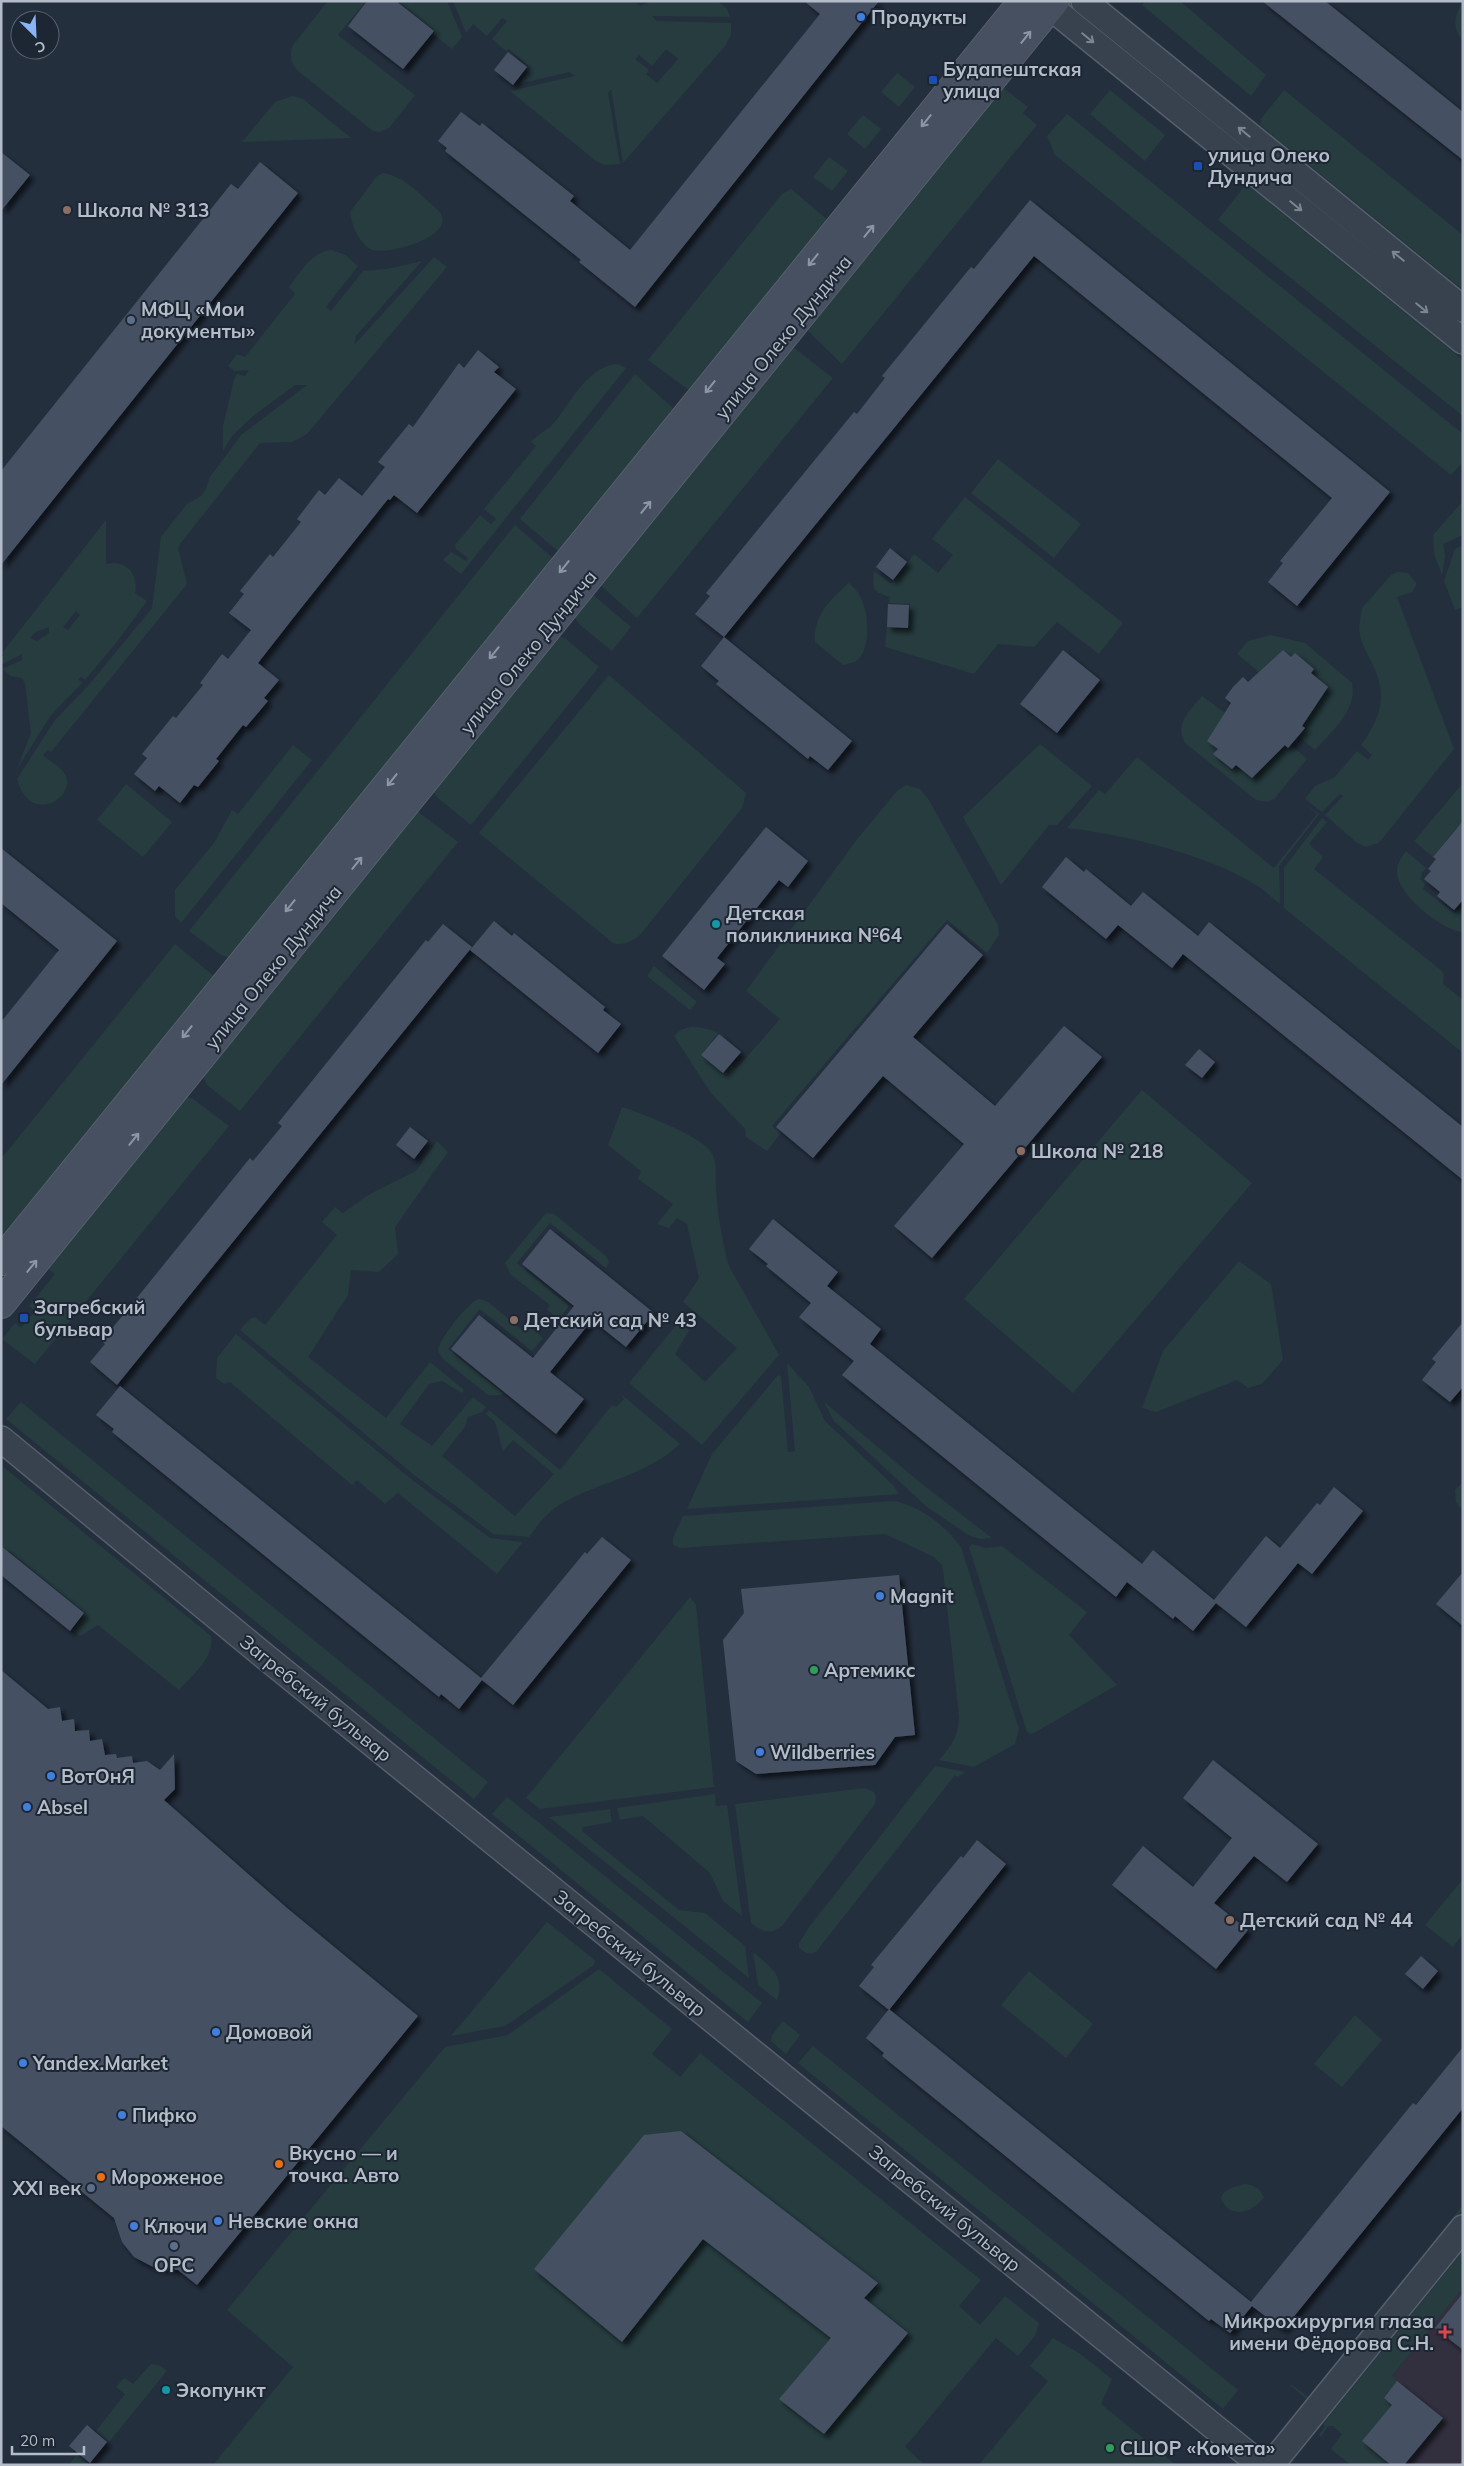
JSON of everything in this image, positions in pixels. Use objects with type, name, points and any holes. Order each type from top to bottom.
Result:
[{"type":"street","name":"улица Олеко Дундича","points":[[1,1261],[1023,1]]},
{"type":"street","points":[[1084,1],[1463,309]]},
{"type":"street","name":"улица Олеко Дундича","points":[[1,1304],[1050,3]]},
{"type":"street","points":[[1050,3],[1463,341]]},
{"type":"street","name":"Загребский бульвар","points":[[1,1439],[262,1654],[1261,2465]]},
{"type":"street","points":[[1271,2465],[1463,2228]]},
{"type":"shaded area","name":"Микрохирургия глаза имени Фёдорова С.Н.","points":[[1463,2288],[1463,2465],[1361,2465],[1337,2445]]},
{"type":"green space","points":[[328,1],[366,1],[338,35],[415,95],[389,128],[380,132],[373,131],[298,71],[292,62],[291,52],[293,45]]},
{"type":"green space","points":[[398,1],[447,1],[462,37],[452,49],[433,34],[435,31]]},
{"type":"green space","points":[[453,1],[641,1],[636,3],[640,6],[653,1],[718,1],[727,9],[730,17],[652,16],[657,21],[731,23],[731,35],[725,46],[623,163],[611,89],[608,93],[620,164],[604,165],[596,161],[510,91],[575,76],[569,72],[519,84],[531,68],[509,49],[506,51],[492,39],[507,21],[502,18],[487,36],[473,24],[466,33]],"holes":[[[666,49],[678,59],[657,83],[646,74],[649,70],[635,59],[639,55],[652,66]]]},
{"type":"green space","points":[[1145,1],[1180,1],[1266,75],[1251,96],[1142,5]]},
{"type":"green space","points":[[1463,1],[1463,40],[1459,36],[1455,21]]},
{"type":"green space","points":[[897,73],[915,87],[899,107],[881,92]]},
{"type":"green space","points":[[1001,86],[1028,107],[1023,113],[1037,125],[842,364],[806,329]]},
{"type":"green space","points":[[1110,90],[1165,135],[1145,161],[1090,114]]},
{"type":"green space","points":[[1284,90],[1463,235],[1463,290],[1260,125],[1261,119]]},
{"type":"green space","points":[[292,96],[303,99],[351,138],[242,142],[275,102]]},
{"type":"green space","points":[[1067,114],[1463,434],[1463,462],[1451,475],[1055,155],[1047,136]]},
{"type":"green space","points":[[863,115],[881,129],[865,149],[847,134]]},
{"type":"green space","points":[[829,157],[848,171],[832,191],[813,177]]},
{"type":"green space","points":[[384,173],[399,178],[438,210],[443,219],[440,228],[421,241],[407,246],[382,251],[368,248],[354,228],[350,212],[377,176]]},
{"type":"green space","points":[[1246,184],[1463,360],[1463,416],[1218,220]]},
{"type":"green space","points":[[791,189],[828,220],[689,390],[648,360],[782,194]]},
{"type":"green space","points":[[332,250],[345,255],[358,266],[326,307],[331,311],[363,271],[387,269],[422,261],[356,336],[354,345],[434,257],[447,267],[307,434],[292,442],[260,443],[180,544],[178,548],[187,584],[51,752],[48,750],[43,755],[59,767],[66,776],[67,784],[64,792],[58,799],[50,803],[41,805],[31,801],[23,793],[17,779],[55,720],[88,686],[152,608],[161,537],[187,504],[201,496],[206,489],[210,477],[241,435],[307,385],[295,385],[253,416],[232,436],[223,451],[223,426],[234,380],[237,374],[245,376],[249,370],[234,371],[228,366],[237,354],[245,357],[295,294],[289,287],[302,269],[318,254]]},
{"type":"green space","points":[[793,347],[833,378],[637,618],[599,584]]},
{"type":"green space","points":[[618,364],[626,368],[461,574],[443,560],[451,552],[466,561],[468,558],[456,549],[455,545],[480,515],[491,524],[496,519],[484,509],[536,446],[531,442],[552,425],[588,379],[597,371],[607,366]]},
{"type":"green space","points":[[635,374],[674,409],[559,552],[520,519]]},
{"type":"green space","points":[[998,459],[1081,524],[1054,558],[971,493]]},
{"type":"green space","points":[[965,497],[1123,623],[1099,654],[1057,622],[1034,647],[998,644],[974,674],[885,647],[887,627],[908,629],[910,604],[889,603],[890,597],[874,589],[874,571],[891,584],[914,554],[938,573],[953,555],[932,539]]},
{"type":"green space","points":[[1463,501],[1463,535],[1443,544],[1445,556],[1442,575],[1434,554],[1433,535]]},
{"type":"green space","points":[[106,520],[106,564],[120,564],[130,570],[135,579],[135,593],[147,601],[116,643],[85,680],[82,677],[78,679],[82,683],[51,715],[17,769],[31,733],[25,684],[22,678],[11,676],[2,669],[22,660],[22,654],[1,665],[1,657],[4,655],[2,653]],"holes":[[[76,611],[80,615],[68,630],[63,627]],[[49,627],[49,633],[37,641],[30,638],[36,632]]]},
{"type":"green space","points":[[515,525],[554,559],[230,958],[221,955],[189,931]]},
{"type":"green space","points":[[1463,545],[1463,607],[1455,610],[1444,581],[1455,549]]},
{"type":"green space","points":[[1398,572],[1408,573],[1417,584],[1412,592],[1397,597],[1454,749],[1383,838],[1378,843],[1366,847],[1356,842],[1325,815],[1343,796],[1340,794],[1322,812],[1305,799],[1315,786],[1335,777],[1357,751],[1368,760],[1372,755],[1361,745],[1373,725],[1380,706],[1381,696],[1377,675],[1359,632],[1360,622],[1362,608],[1391,575]]},
{"type":"green space","points":[[849,583],[863,602],[867,619],[867,636],[860,658],[855,662],[843,665],[815,642],[815,633],[824,609]]},
{"type":"green space","points":[[592,594],[631,627],[612,651],[579,624],[574,616]]},
{"type":"green space","points":[[1271,635],[1305,643],[1352,683],[1353,693],[1347,711],[1342,720],[1315,750],[1298,736],[1305,729],[1302,726],[1328,688],[1311,673],[1314,669],[1295,653],[1291,657],[1283,650],[1259,672],[1237,654],[1248,641]]},
{"type":"green space","points":[[558,636],[566,639],[599,667],[471,825],[438,798],[433,791]]},
{"type":"green space","points":[[609,675],[746,793],[742,808],[640,935],[631,941],[620,944],[613,943],[479,833]]},
{"type":"green space","points":[[1202,696],[1225,713],[1207,741],[1218,749],[1214,754],[1232,769],[1236,765],[1252,778],[1285,745],[1288,748],[1291,745],[1307,759],[1274,799],[1267,802],[1256,800],[1185,743],[1182,736],[1182,723],[1188,712]]},
{"type":"green space","points":[[1040,744],[1092,786],[1057,825],[1049,825],[1001,885],[963,817]]},
{"type":"green space","points":[[293,745],[312,760],[181,923],[175,916],[175,890],[214,843],[232,810],[238,814]]},
{"type":"green space","points":[[1137,757],[1274,868],[1317,814],[1303,803],[1319,814],[1279,866],[1280,904],[1259,887],[1237,874],[1190,855],[1113,835],[1067,828],[1099,790],[1105,794]]},
{"type":"green space","points":[[1463,783],[1463,831],[1455,830],[1433,857],[1414,841]]},
{"type":"green space","points":[[126,784],[172,822],[143,857],[97,820]]},
{"type":"green space","points":[[906,785],[920,789],[929,800],[998,925],[999,935],[987,953],[947,920],[772,1126],[780,1134],[767,1151],[746,1137],[745,1129],[711,1093],[674,1036],[689,1027],[700,1027],[718,1033],[701,1055],[723,1073],[731,1064],[736,1069],[780,1019],[746,991],[858,838],[897,791]]},
{"type":"green space","points":[[417,811],[458,842],[240,1111],[207,1085],[203,1076]]},
{"type":"green space","points":[[1322,818],[1327,822],[1309,844],[1323,857],[1314,869],[1442,971],[1444,975],[1443,984],[1463,1000],[1463,1053],[1284,908],[1284,868]]},
{"type":"green space","points":[[1406,851],[1426,868],[1421,874],[1420,879],[1425,884],[1423,889],[1454,913],[1463,906],[1463,932],[1454,930],[1433,918],[1422,910],[1404,891],[1397,872],[1400,861]]},
{"type":"green space","points":[[175,944],[215,977],[1,1242],[1,1159]]},
{"type":"green space","points":[[654,966],[697,1002],[690,1010],[647,976]]},
{"type":"green space","points":[[1142,1090],[1252,1183],[1073,1393],[964,1299]]},
{"type":"green space","points":[[185,1097],[193,1099],[229,1126],[35,1364],[2,1339],[15,1323],[21,1328],[35,1311],[29,1306],[55,1274],[47,1268]]},
{"type":"green space","points":[[622,1107],[683,1132],[696,1139],[711,1152],[715,1165],[718,1209],[724,1248],[729,1266],[779,1355],[702,1445],[629,1383],[681,1319],[689,1331],[675,1354],[705,1382],[737,1348],[683,1302],[699,1278],[687,1224],[677,1218],[669,1228],[657,1224],[673,1204],[638,1179],[641,1171],[608,1145]]},
{"type":"green space","points":[[437,1141],[448,1152],[395,1227],[398,1254],[379,1272],[351,1270],[348,1295],[308,1357],[386,1418],[430,1362],[464,1390],[462,1393],[442,1381],[429,1384],[400,1424],[432,1446],[473,1397],[486,1407],[482,1412],[468,1417],[465,1427],[442,1456],[515,1516],[554,1474],[513,1440],[503,1451],[495,1422],[486,1414],[489,1410],[560,1470],[612,1405],[616,1407],[624,1399],[621,1394],[680,1444],[667,1455],[638,1471],[575,1496],[556,1507],[539,1523],[529,1537],[493,1534],[414,1475],[240,1330],[250,1319],[255,1317],[265,1325],[337,1235],[322,1222],[335,1207],[343,1213],[370,1194],[416,1171]]},
{"type":"green space","points":[[546,1213],[554,1214],[606,1256],[609,1262],[606,1268],[550,1223],[517,1263],[569,1306],[559,1319],[547,1310],[550,1305],[511,1275],[505,1263]]},
{"type":"green space","points":[[1239,1261],[1271,1284],[1283,1360],[1262,1384],[1248,1388],[1237,1380],[1156,1412],[1142,1408],[1163,1351]]},
{"type":"green space","points":[[479,1299],[488,1302],[526,1333],[531,1328],[543,1338],[532,1351],[480,1309],[448,1349],[503,1393],[501,1395],[488,1395],[443,1359],[438,1351],[443,1339],[455,1322],[468,1306]]},
{"type":"green space","points":[[236,1334],[411,1479],[490,1538],[523,1542],[497,1574],[398,1493],[385,1504],[357,1480],[352,1485],[230,1382],[224,1384],[216,1378],[217,1358]]},
{"type":"green space","points":[[787,1363],[809,1387],[825,1421],[893,1485],[899,1494],[687,1509],[712,1454],[778,1375],[781,1376],[788,1452],[795,1451]]},
{"type":"green space","points":[[21,1402],[488,1782],[474,1799],[6,1419]]},
{"type":"green space","points":[[824,1402],[922,1484],[992,1538],[981,1539],[970,1536],[927,1507],[834,1421]]},
{"type":"green space","points":[[1,1465],[211,1636],[211,1644],[206,1659],[179,1690],[98,1625],[80,1636],[73,1631],[85,1613],[9,1551],[1,1559]]},
{"type":"green space","points":[[1463,1482],[1463,1512],[1456,1502],[1455,1490]]},
{"type":"green space","points":[[894,1501],[913,1507],[932,1518],[961,1547],[1019,1729],[1015,1744],[974,1767],[939,1760],[954,1740],[958,1730],[959,1717],[943,1570],[942,1565],[934,1557],[885,1534],[680,1548],[673,1545],[673,1538],[683,1516]]},
{"type":"green space","points":[[972,1544],[986,1548],[1002,1546],[1087,1612],[1069,1635],[1117,1685],[1034,1733],[1030,1734],[1027,1732],[969,1547]]},
{"type":"green space","points":[[690,1597],[696,1605],[714,1787],[540,1809],[526,1798]]},
{"type":"green space","points":[[935,1766],[966,1772],[957,1777],[955,1775],[816,1952],[809,1953],[803,1951],[799,1948],[799,1943],[810,1926]]},
{"type":"green space","points":[[865,1788],[874,1792],[876,1797],[875,1804],[782,1926],[769,1932],[751,1923],[735,1804]]},
{"type":"green space","points":[[715,1794],[716,1806],[727,1805],[742,1916],[723,1901],[710,1873],[643,1816],[620,1820],[617,1808]]},
{"type":"green space","points":[[507,1797],[762,2003],[748,2022],[492,1814]]},
{"type":"green space","points":[[610,1809],[612,1822],[583,1827],[582,1831],[679,1910],[705,1913],[745,1946],[749,1978],[549,1817]]},
{"type":"green space","points":[[1463,1879],[1463,1934],[1453,1947],[1425,1925]]},
{"type":"green space","points":[[547,1922],[595,1960],[594,1965],[505,2026],[451,2036]]},
{"type":"green space","points":[[753,1952],[770,1967],[778,1978],[779,1992],[777,2000],[758,1985]]},
{"type":"green space","points":[[599,1969],[672,2029],[652,2054],[680,2077],[700,2053],[981,2280],[959,2306],[980,2325],[1005,2296],[1039,2323],[1035,2336],[1018,2356],[996,2338],[905,2447],[925,2465],[213,2465],[293,2367],[227,2310],[445,2047],[508,2035]]},
{"type":"green space","points":[[1029,1971],[1093,2024],[1066,2058],[1001,2005]]},
{"type":"green space","points":[[1355,2015],[1382,2040],[1342,2087],[1314,2064]]},
{"type":"green space","points":[[783,2021],[800,2035],[786,2054],[771,2041],[772,2035]]},
{"type":"green space","points":[[813,2046],[1238,2390],[1223,2409],[798,2063]]},
{"type":"green space","points":[[1245,2184],[1256,2188],[1264,2197],[1248,2210],[1235,2212],[1230,2210],[1221,2198],[1231,2188]]},
{"type":"green space","points":[[1463,2205],[1463,2210],[1309,2401],[1291,2386],[1308,2397]]},
{"type":"green space","points":[[1463,2251],[1463,2288],[1392,2376],[1397,2381],[1384,2399],[1390,2403],[1404,2387],[1406,2388],[1363,2441],[1391,2465],[1351,2465],[1331,2449],[1342,2434],[1333,2426],[1328,2426],[1321,2437],[1319,2435],[1325,2426],[1323,2424]]},
{"type":"green space","points":[[1053,2338],[1079,2353],[1112,2379],[1101,2404],[1176,2465],[979,2465],[1048,2381],[1030,2366]]},
{"type":"green space","points":[[151,2364],[159,2365],[167,2371],[109,2442],[96,2431],[125,2394],[116,2387],[124,2378],[133,2384]]},
{"type":"green space","points":[[77,2454],[88,2463],[89,2465],[69,2465]]},
{"type":"building","points":[[367,1],[396,1],[434,31],[403,69],[348,26]]},
{"type":"building","points":[[804,1],[879,1],[635,307],[579,262],[581,260],[445,151],[447,148],[438,141],[461,112],[480,126],[482,123],[574,196],[570,201],[630,250],[820,14]]},
{"type":"building","points":[[1262,1],[1325,1],[1463,112],[1463,160]]},
{"type":"building","points":[[508,52],[527,67],[513,85],[494,70]]},
{"type":"building","points":[[1,152],[30,175],[1,211]]},
{"type":"building","points":[[260,162],[298,193],[1,565],[1,471],[231,184],[238,189]]},
{"type":"building","points":[[1030,200],[1390,492],[1297,606],[1268,582],[1283,563],[1280,561],[1332,498],[1034,256],[724,637],[695,614],[710,596],[706,593],[854,412],[857,414],[885,378],[882,376],[971,267],[974,269]]},
{"type":"building","points":[[478,350],[499,367],[494,372],[516,389],[417,513],[394,495],[390,500],[388,499],[258,663],[279,680],[264,698],[268,701],[246,727],[243,725],[216,759],[219,761],[198,787],[194,785],[180,803],[159,786],[155,791],[134,774],[147,758],[142,754],[173,716],[176,718],[203,685],[200,683],[222,654],[228,659],[251,630],[229,613],[244,594],[240,591],[270,554],[273,557],[301,522],[297,519],[319,490],[325,495],[339,478],[362,496],[385,467],[378,462],[409,424],[413,427],[459,363],[464,368]]},
{"type":"building","points":[[890,548],[907,562],[893,580],[876,567]]},
{"type":"building","points":[[888,604],[909,605],[908,628],[887,627]]},
{"type":"building","points":[[724,637],[852,741],[828,770],[810,756],[808,759],[716,684],[719,681],[701,666]]},
{"type":"building","points":[[1063,650],[1100,680],[1057,733],[1020,704]]},
{"type":"building","points":[[1283,650],[1291,657],[1295,653],[1314,669],[1311,673],[1328,687],[1302,726],[1305,728],[1288,748],[1285,745],[1252,778],[1236,765],[1232,769],[1213,754],[1218,749],[1207,741],[1231,703],[1225,698],[1233,687],[1243,677],[1248,682]]},
{"type":"building","points":[[1463,821],[1463,900],[1454,910],[1437,896],[1440,892],[1424,879],[1431,871],[1428,869],[1436,859],[1433,857]]},
{"type":"building","name":"Детская поликлиника №64","points":[[766,827],[808,861],[788,887],[779,880],[717,958],[725,964],[704,990],[662,956]]},
{"type":"building","points":[[1,848],[117,941],[1,1085],[1,1022],[59,950],[1,903]]},
{"type":"building","points":[[1066,857],[1084,872],[1086,869],[1131,906],[1143,892],[1198,936],[1209,922],[1463,1127],[1463,1180],[1183,954],[1172,968],[1118,925],[1106,939],[1042,887]]},
{"type":"building","points":[[494,921],[512,936],[514,933],[605,1007],[603,1010],[621,1024],[598,1053],[470,950]]},
{"type":"building","points":[[443,924],[472,947],[117,1385],[90,1362],[105,1344],[102,1341],[250,1158],[253,1161],[282,1126],[278,1123],[426,940],[428,942]]},
{"type":"building","points":[[947,924],[983,955],[913,1037],[995,1106],[1064,1026],[1102,1057],[932,1258],[894,1226],[964,1144],[883,1076],[813,1158],[776,1127]]},
{"type":"building","points":[[719,1034],[741,1052],[723,1073],[701,1055]]},
{"type":"building","points":[[1199,1049],[1215,1062],[1202,1078],[1185,1065]]},
{"type":"building","points":[[410,1127],[428,1141],[414,1159],[396,1145]]},
{"type":"building","points":[[773,1219],[838,1272],[827,1286],[881,1329],[870,1344],[1142,1564],[1153,1550],[1214,1600],[1266,1536],[1280,1548],[1317,1503],[1320,1505],[1334,1487],[1363,1511],[1312,1574],[1298,1563],[1246,1627],[1216,1603],[1193,1631],[1175,1616],[1173,1619],[1127,1582],[1116,1597],[842,1375],[854,1361],[799,1317],[811,1303],[766,1266],[768,1264],[749,1249]]},
{"type":"building","points":[[550,1229],[654,1313],[626,1347],[592,1320],[550,1372],[584,1399],[556,1434],[451,1349],[479,1315],[533,1358],[574,1306],[522,1264]]},
{"type":"building","points":[[1463,1322],[1463,1387],[1450,1402],[1422,1380],[1436,1362],[1432,1359]]},
{"type":"building","points":[[120,1386],[481,1678],[585,1552],[587,1554],[602,1537],[631,1560],[513,1705],[482,1680],[459,1709],[441,1694],[439,1697],[112,1432],[114,1429],[96,1415]]},
{"type":"building","points":[[1,1546],[84,1613],[70,1631],[1,1575]]},
{"type":"building","points":[[1463,1572],[1463,1626],[1436,1604]]},
{"type":"building","points":[[899,1575],[915,1735],[895,1737],[875,1765],[756,1774],[736,1761],[723,1640],[744,1613],[741,1589]]},
{"type":"building","points":[[1,1670],[48,1709],[60,1707],[62,1721],[74,1719],[75,1731],[89,1730],[90,1741],[102,1739],[105,1755],[116,1754],[117,1758],[132,1756],[133,1763],[147,1761],[160,1770],[174,1754],[175,1789],[164,1800],[287,1908],[418,2016],[197,2285],[178,2270],[155,2268],[134,2257],[122,2242],[114,2218],[1,2126]]},
{"type":"building","points":[[1213,1760],[1318,1844],[1287,1882],[1254,1856],[1214,1903],[1248,1930],[1216,1969],[1112,1885],[1143,1846],[1193,1887],[1232,1838],[1183,1798]]},
{"type":"building","points":[[977,1840],[1006,1864],[889,2010],[859,1986],[874,1967],[871,1965],[961,1856],[963,1858]]},
{"type":"building","points":[[1421,1956],[1438,1971],[1423,1989],[1405,1974]]},
{"type":"building","points":[[889,2009],[1251,2302],[1413,2103],[1416,2105],[1463,2047],[1463,2108],[1283,2330],[1252,2306],[1230,2333],[1211,2319],[1209,2321],[882,2056],[884,2053],[866,2038]]},
{"type":"building","points":[[681,2131],[878,2283],[864,2298],[908,2333],[824,2434],[779,2399],[831,2338],[703,2239],[622,2342],[534,2269],[644,2135]]},
{"type":"building","points":[[1463,2293],[1463,2350],[1435,2328]]},
{"type":"building","points":[[1397,2381],[1443,2418],[1404,2465],[1391,2465],[1362,2441],[1392,2405],[1384,2398]]},
{"type":"building","points":[[87,2425],[107,2442],[90,2463],[69,2446]]},
{"type":"place","name":"Продукты","points":[[861,17]]},
{"type":"place","name":"Будапештская улица","points":[[933,80]]},
{"type":"place","name":"улица Олеко Дундича","points":[[1198,166]]},
{"type":"place","name":"Школа № 313","points":[[67,210]]},
{"type":"place","name":"МФЦ «Мои документы»","points":[[131,320]]},
{"type":"place","name":"Детская поликлиника №64","points":[[716,924]]},
{"type":"place","name":"Школа № 218","points":[[1021,1151]]},
{"type":"place","name":"Загребский бульвар","points":[[24,1318]]},
{"type":"place","name":"Детский сад № 43","points":[[514,1320]]},
{"type":"place","name":"Magnit","points":[[880,1596]]},
{"type":"place","name":"Артемикс","points":[[814,1670]]},
{"type":"place","name":"Wildberries","points":[[760,1752]]},
{"type":"place","name":"ВотОнЯ","points":[[51,1776]]},
{"type":"place","name":"Absel","points":[[27,1807]]},
{"type":"place","name":"Детский сад № 44","points":[[1230,1920]]},
{"type":"place","name":"Домовой","points":[[216,2032]]},
{"type":"place","name":"Yandex.Market","points":[[23,2063]]},
{"type":"place","name":"Пифко","points":[[122,2115]]},
{"type":"place","name":"Вкусно — и точка. Авто","points":[[279,2164]]},
{"type":"place","name":"Мороженое","points":[[101,2177]]},
{"type":"place","name":"XXI век","points":[[91,2188]]},
{"type":"place","name":"Невские окна","points":[[218,2221]]},
{"type":"place","name":"Ключи","points":[[134,2226]]},
{"type":"place","name":"ОРС","points":[[174,2246]]},
{"type":"place","name":"Микрохирургия глаза имени Фёдорова С.Н.","points":[[1445,2332]]},
{"type":"place","name":"Экопункт","points":[[166,2390]]},
{"type":"place","name":"СШОР «Комета»","points":[[1110,2448]]}]
